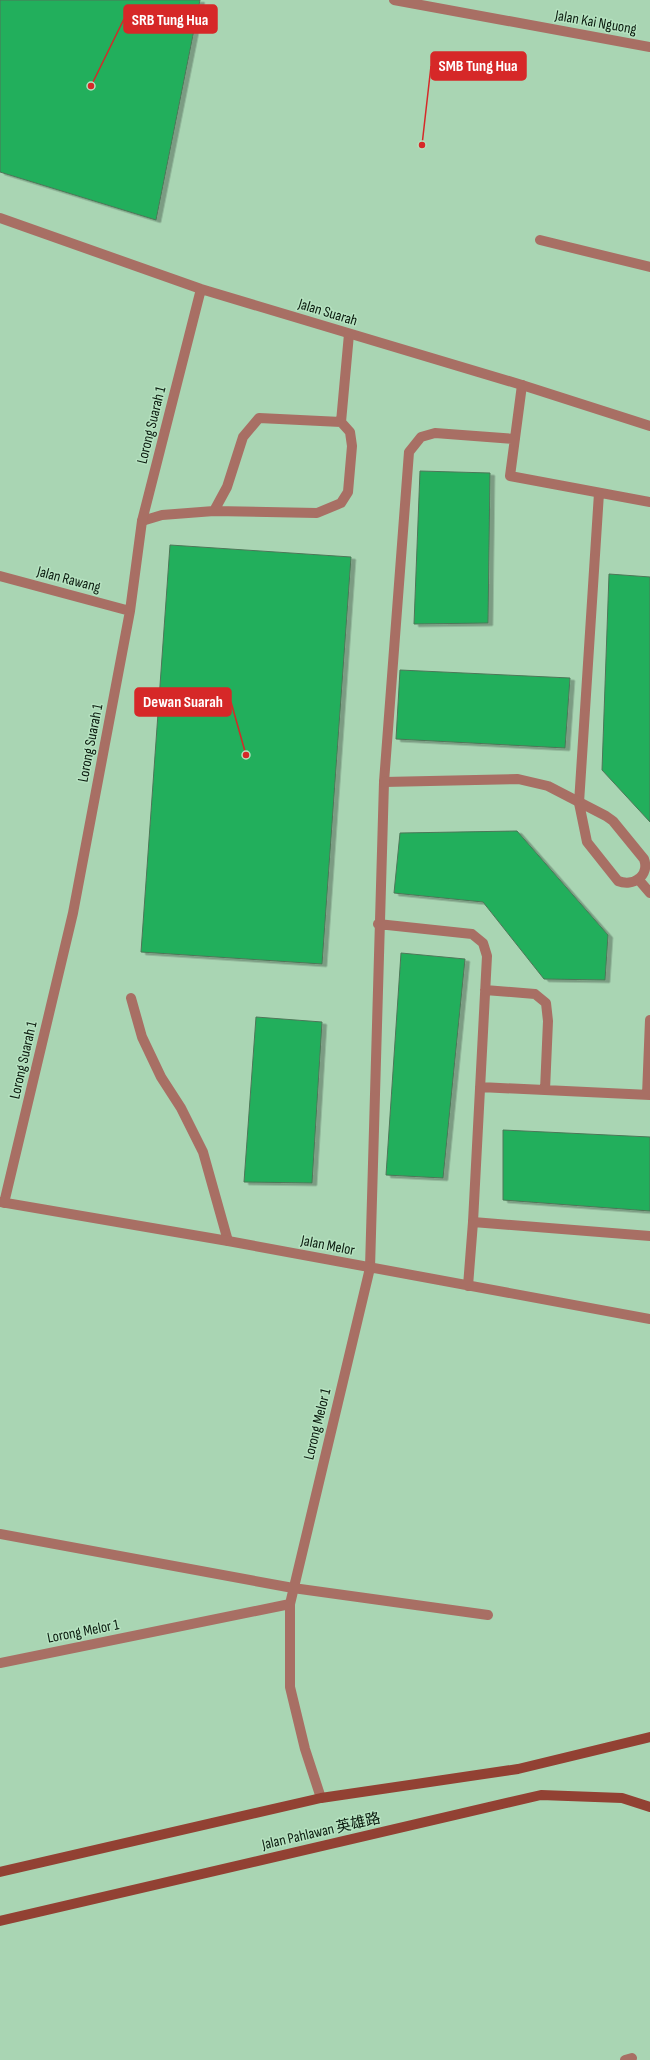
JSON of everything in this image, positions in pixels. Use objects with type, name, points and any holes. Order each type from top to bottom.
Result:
[{"type":"main road","name":"Jalan Pahlawan 英雄路","points":[[0,1872],[321,1798],[518,1769],[650,1737]]},
{"type":"main road","name":"Jalan Pahlawan 英雄路","points":[[0,1921],[541,1795],[622,1798],[650,1807]]},
{"type":"street","name":"Jalan Kai Nguong","points":[[394,0],[650,47]]},
{"type":"street","name":"Jalan Suarah","points":[[0,218],[201,289],[522,385],[650,426]]},
{"type":"street","points":[[540,240],[650,266]]},
{"type":"street","name":"Lorong Suarah 1","points":[[2,1202],[73,913],[130,611],[142,521],[201,289]]},
{"type":"street","points":[[341,422],[350,334]]},
{"type":"street","points":[[522,385],[510,476],[650,502]]},
{"type":"street","points":[[142,521],[162,515],[214,511],[317,513],[341,503],[348,492],[352,446],[350,432],[341,422],[259,418],[243,437],[228,487],[214,511]]},
{"type":"street","name":"Lorong Melor 1","points":[[321,1798],[305,1749],[290,1687],[290,1604],[370,1268],[378,924],[384,782],[409,452],[421,436],[435,433],[515,439]]},
{"type":"street","points":[[384,782],[518,779],[548,786],[579,803],[613,822],[644,859],[646,865],[642,877],[630,884],[618,881],[587,842],[579,803],[600,493]]},
{"type":"street","name":"Jalan Rawang","points":[[0,576],[130,611]]},
{"type":"street","points":[[638,879],[650,893]]},
{"type":"street","points":[[378,924],[472,934],[483,943],[487,956],[473,1222],[468,1286]]},
{"type":"street","points":[[485,990],[535,994],[546,1003],[548,1021],[545,1090]]},
{"type":"street","points":[[131,998],[145,1044],[161,1077],[181,1108],[203,1152],[228,1241]]},
{"type":"street","points":[[480,1087],[648,1095],[650,1020]]},
{"type":"street","name":"Jalan Melor","points":[[2,1202],[228,1241],[650,1319]]},
{"type":"street","points":[[473,1222],[650,1236]]},
{"type":"street","points":[[0,1534],[293,1588],[488,1615]]},
{"type":"street","name":"Lorong Melor 1","points":[[0,1663],[290,1604]]},
{"type":"building","points":[[0,0],[200,0],[156,220],[0,172]]},
{"type":"building","points":[[420,471],[490,473],[488,623],[414,624]]},
{"type":"building","points":[[170,545],[351,557],[322,964],[141,952]]},
{"type":"building","points":[[609,574],[650,577],[650,822],[602,770]]},
{"type":"building","points":[[400,670],[570,678],[565,748],[396,739]]},
{"type":"building","points":[[517,831],[608,935],[605,980],[544,979],[483,902],[394,893],[400,833]]},
{"type":"building","points":[[401,953],[465,959],[443,1178],[386,1175]]},
{"type":"building","points":[[256,1017],[322,1022],[312,1183],[244,1182]]},
{"type":"building","points":[[503,1130],[650,1137],[650,1211],[503,1200]]},
{"type":"place","name":"SRB Tung Hua","points":[[91,86]]},
{"type":"place","name":"SMB Tung Hua","points":[[422,145]]},
{"type":"place","name":"Dewan Suarah","points":[[246,755]]}]
